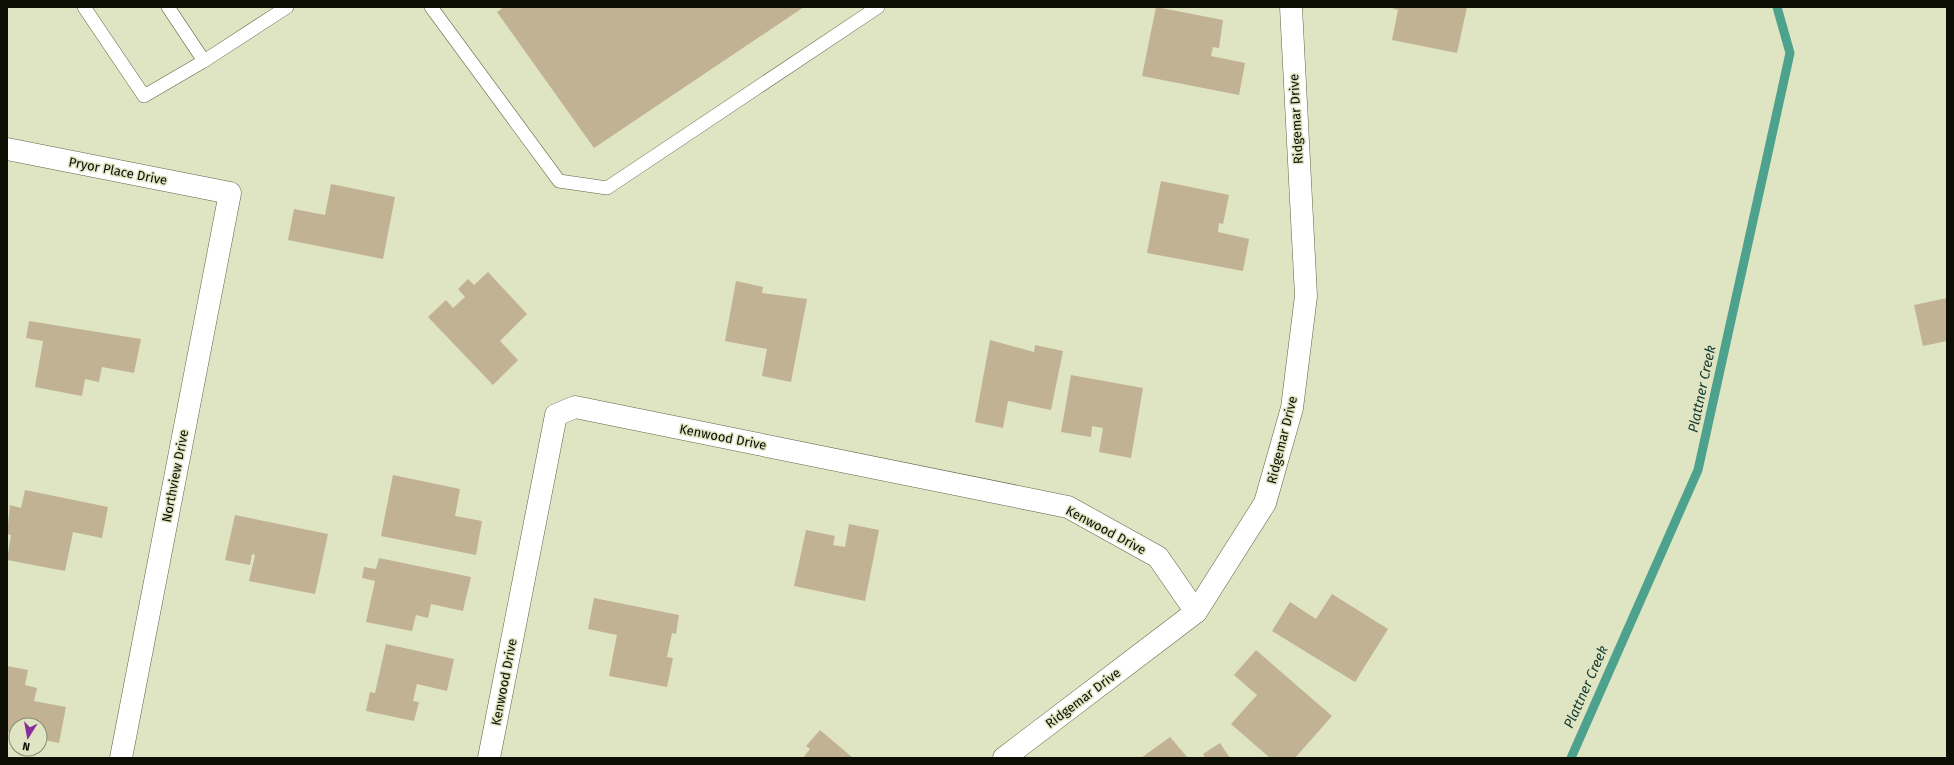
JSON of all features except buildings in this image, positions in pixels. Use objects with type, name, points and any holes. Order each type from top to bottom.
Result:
[{"type":"street","name":"Ridgemar Drive","points":[[1004,758],[1196,612],[1266,503],[1292,408],[1306,296],[1291,7]]},
{"type":"street","name":"Pryor Place Drive","points":[[7,149],[230,193]]},
{"type":"street","name":"Northview Drive","points":[[121,758],[230,193]]},
{"type":"street","name":"Kenwood Drive","points":[[489,758],[556,415],[575,407],[1068,507],[1158,557],[1196,612]]},
{"type":"lane","points":[[84,7],[144,96],[204,61],[287,7]]},
{"type":"lane","points":[[168,7],[204,61]]},
{"type":"lane","points":[[431,7],[559,181],[607,188],[878,7]]},
{"type":"waterway","name":"Plattner Creek","points":[[1571,758],[1698,470],[1790,53],[1777,7]]}]
